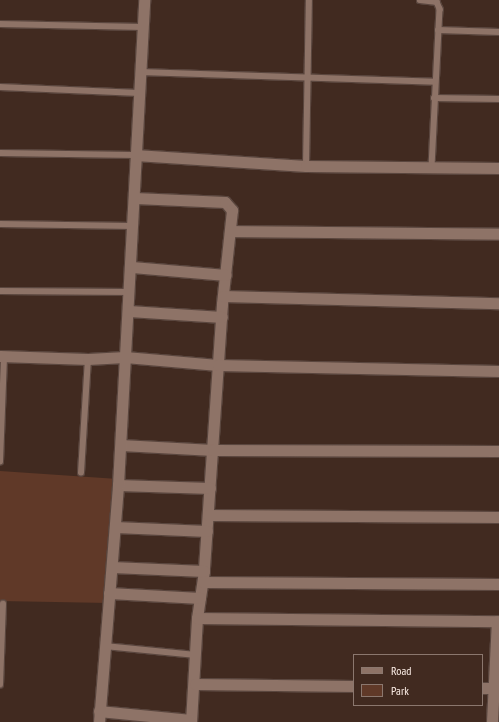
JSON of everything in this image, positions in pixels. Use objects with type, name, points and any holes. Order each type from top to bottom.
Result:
[{"type":"street","points":[[135,198],[228,204],[232,210],[223,296],[204,577],[197,618],[191,721],[99,717],[121,445],[125,357],[132,267],[135,155],[144,0]]},
{"type":"street","points":[[135,155],[306,166],[499,168]]},
{"type":"street","points":[[230,231],[499,234]]},
{"type":"street","points":[[132,267],[226,275]]},
{"type":"street","points":[[223,296],[499,303]]},
{"type":"street","points":[[129,311],[222,317]]},
{"type":"street","points":[[2,356],[88,359],[125,357],[218,365],[499,371]]},
{"type":"street","points":[[121,445],[213,450],[499,451]]},
{"type":"street","points":[[118,486],[210,488]]},
{"type":"street","points":[[208,515],[499,517]]},
{"type":"street","points":[[115,527],[207,532]]},
{"type":"street","points":[[112,567],[204,577],[499,584]]},
{"type":"street","points":[[109,593],[200,598]]},
{"type":"street","points":[[197,618],[498,621],[487,688],[496,707],[492,722]]},
{"type":"street","points":[[194,684],[353,686]]},
{"type":"lane","points":[[306,166],[309,0]]},
{"type":"lane","points":[[420,0],[434,1],[439,5],[432,167]]},
{"type":"lane","points":[[0,24],[143,27]]},
{"type":"lane","points":[[438,30],[499,32]]},
{"type":"lane","points":[[140,72],[308,80],[435,82]]},
{"type":"lane","points":[[0,87],[139,93]]},
{"type":"lane","points":[[434,98],[499,99]]},
{"type":"lane","points":[[0,153],[135,155]]},
{"type":"lane","points":[[0,224],[133,226]]},
{"type":"lane","points":[[0,291],[130,292]]},
{"type":"lane","points":[[0,462],[2,356]]},
{"type":"lane","points":[[81,473],[88,359]]},
{"type":"lane","points":[[0,685],[3,604]]},
{"type":"lane","points":[[105,646],[196,655]]},
{"type":"green space","points":[[0,471],[118,479],[109,603],[0,601]]}]
